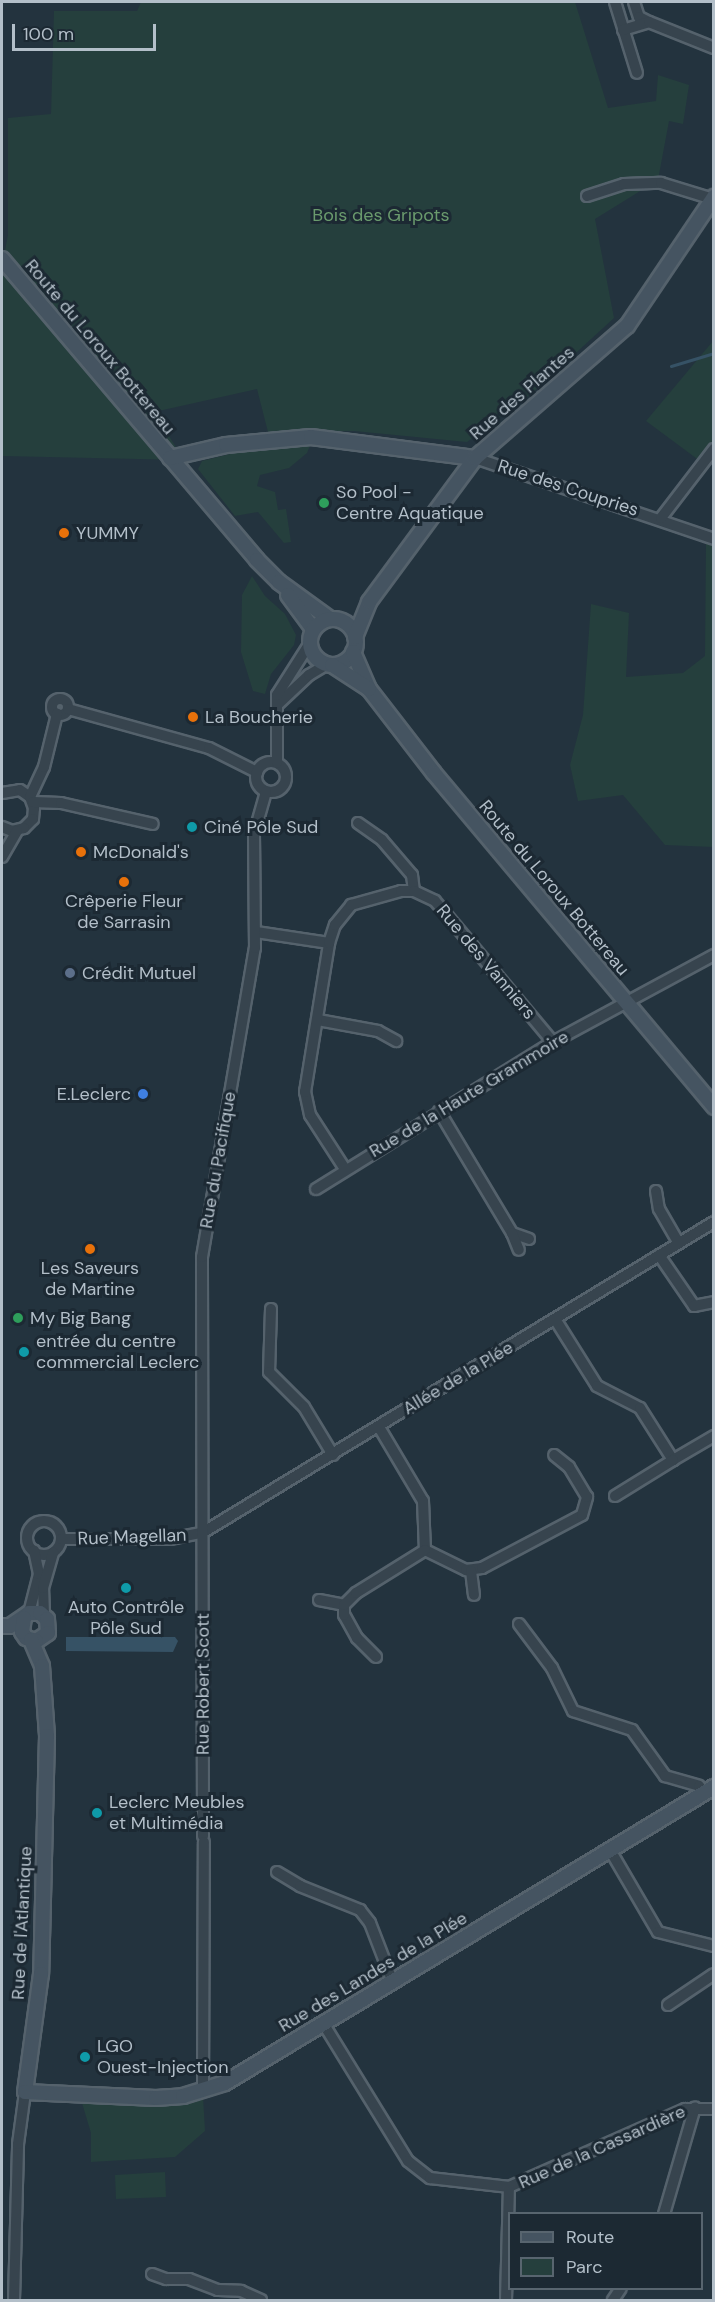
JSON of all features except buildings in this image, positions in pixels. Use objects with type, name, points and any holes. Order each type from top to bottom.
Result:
[{"type":"street","points":[[615,2],[637,73]]},
{"type":"street","points":[[634,2],[639,17],[714,48]]},
{"type":"street","points":[[623,30],[650,22]]},
{"type":"street","points":[[587,196],[624,184],[661,183],[713,198]]},
{"type":"street","name":"Rue des Plantes","points":[[170,458],[226,445],[311,437],[475,458],[627,326],[713,198]]},
{"type":"street","name":"Route du Loroux Bottereau","points":[[2,259],[170,458],[279,582]]},
{"type":"street","name":"Rue des Coupries","points":[[661,518],[714,448]]},
{"type":"street","points":[[277,705],[309,675],[330,665],[345,662],[353,652],[355,637],[369,602],[475,458]]},
{"type":"street","name":"Rue des Coupries","points":[[475,458],[661,518],[714,539]]},
{"type":"street","points":[[279,582],[334,619],[349,626],[355,637]]},
{"type":"street","points":[[279,582],[314,629]]},
{"type":"street","points":[[277,764],[277,705],[280,687],[310,643],[314,629],[369,602]]},
{"type":"street","points":[[310,643],[313,654],[330,665]]},
{"type":"street","name":"Route du Loroux Bottereau","points":[[353,652],[369,689],[434,772],[714,1107]]},
{"type":"street","name":"Route du Loroux Bottereau","points":[[330,665],[369,689]]},
{"type":"street","points":[[2,857],[17,831],[33,819],[31,799],[44,767],[57,714],[52,708],[57,699],[65,700],[68,709],[209,748],[257,772]]},
{"type":"street","points":[[266,763],[277,764],[285,772],[285,783],[278,790],[266,792],[258,784],[257,772],[266,763]]},
{"type":"street","points":[[4,790],[20,790],[31,799],[61,803],[153,824]]},
{"type":"street","name":"Rue du Pacifique","points":[[202,1533],[201,1257],[256,932],[254,834],[266,792]]},
{"type":"street","points":[[345,1169],[307,1107],[305,1092],[329,943],[335,926],[351,905],[401,891],[414,891],[412,875],[382,840],[358,824]]},
{"type":"street","points":[[2,829],[17,831]]},
{"type":"street","name":"Rue des Vanniers","points":[[414,891],[435,901],[553,1042]]},
{"type":"street","points":[[256,932],[329,943]]},
{"type":"street","name":"Rue de la Haute Grammoire","points":[[316,1189],[553,1042],[625,1000],[714,955]]},
{"type":"street","points":[[318,1020],[378,1031],[396,1041]]},
{"type":"street","points":[[439,1111],[512,1233],[519,1250]]},
{"type":"street","points":[[656,1191],[658,1209],[679,1243]]},
{"type":"street","name":"Allée de la Plée","points":[[202,1533],[714,1222]]},
{"type":"street","points":[[512,1233],[529,1239]]},
{"type":"street","points":[[659,1256],[694,1306],[714,1302]]},
{"type":"street","points":[[271,1310],[269,1372],[304,1407],[333,1455]]},
{"type":"street","points":[[555,1319],[597,1386],[640,1408],[673,1460]]},
{"type":"street","points":[[379,1427],[423,1501],[425,1550]]},
{"type":"street","points":[[615,1496],[714,1436]]},
{"type":"street","points":[[471,1571],[582,1515],[587,1497],[569,1467],[554,1455]]},
{"type":"street","points":[[40,1522],[52,1524],[61,1539],[53,1552],[42,1588],[44,1615],[50,1628],[33,1639],[21,1625],[39,1574],[34,1551],[27,1536],[40,1522]]},
{"type":"street","name":"Rue Magellan","points":[[61,1539],[170,1539],[202,1533]]},
{"type":"street","name":"Rue Robert Scott","points":[[202,1533],[203,2091]]},
{"type":"street","points":[[425,1550],[471,1571]]},
{"type":"street","points":[[376,1658],[357,1638],[344,1615],[344,1605],[356,1593],[425,1550]]},
{"type":"street","points":[[34,1551],[43,1555],[53,1552]]},
{"type":"street","points":[[471,1571],[474,1595]]},
{"type":"street","points":[[319,1600],[344,1605]]},
{"type":"street","points":[[6,1626],[26,1616],[44,1615]]},
{"type":"street","points":[[519,1624],[552,1668],[573,1711],[632,1730],[664,1776],[709,1790]]},
{"type":"street","points":[[6,1626],[33,1639]]},
{"type":"street","name":"Rue de l'Atlantique","points":[[14,2301],[18,2144],[42,1974],[47,1736],[38,1655],[33,1639]]},
{"type":"street","name":"Rue des Landes de la Plée","points":[[25,2092],[156,2098],[203,2091],[225,2083],[709,1790]]},
{"type":"street","points":[[610,1850],[658,1932],[714,1946]]},
{"type":"street","points":[[277,1872],[300,1886],[360,1910],[370,1923],[392,1980]]},
{"type":"street","points":[[668,2005],[714,1974]]},
{"type":"street","name":"Rue de la Cassardière","points":[[323,2023],[408,2161],[430,2178],[509,2187],[695,2107],[714,2109]]},
{"type":"street","points":[[665,2212],[695,2107]]},
{"type":"street","points":[[508,2212],[509,2187]]},
{"type":"street","points":[[506,2301],[508,2225]]},
{"type":"street","points":[[152,2274],[166,2279],[189,2279],[218,2290],[241,2291],[261,2301]]},
{"type":"green space","name":"Bois des Gripots","points":[[141,2],[575,2],[608,108],[656,101],[658,75],[689,85],[683,124],[669,121],[658,180],[595,219],[614,318],[531,394],[467,442],[354,431],[268,432],[257,389],[154,412],[184,460],[2,456],[2,266],[8,235],[8,118],[51,114],[54,11],[137,11]]},
{"type":"green space","points":[[713,341],[713,452],[704,464],[646,421]]},
{"type":"green space","points":[[311,443],[307,453],[289,468],[260,475],[257,486],[275,492],[278,510],[286,509],[291,542],[284,543],[258,512],[235,516],[198,469],[202,461],[246,450]]},
{"type":"green space","points":[[706,543],[714,546],[713,847],[665,845],[623,795],[578,801],[570,765],[583,715],[591,604],[629,613],[626,677],[683,673],[705,656]]},
{"type":"green space","points":[[252,576],[265,596],[285,614],[296,635],[294,645],[271,674],[265,694],[253,691],[241,652],[242,595]]},
{"type":"green space","points":[[203,2096],[205,2131],[175,2157],[91,2162],[91,2133],[82,2103],[166,2103]]},
{"type":"green space","points":[[165,2172],[166,2197],[116,2199],[115,2175]]},
{"type":"water","points":[[66,1637],[175,1637],[178,1641],[173,1652],[66,1651]]},
{"type":"waterway","points":[[671,366],[714,353]]},
{"type":"place","name":"So Pool - Centre Aquatique","points":[[324,503]]},
{"type":"place","name":"YUMMY","points":[[64,533]]},
{"type":"place","name":"La Boucherie","points":[[193,717]]},
{"type":"place","name":"Ciné Pôle Sud","points":[[192,827]]},
{"type":"place","name":"McDonald's","points":[[81,852]]},
{"type":"place","name":"Crêperie Fleur de Sarrasin","points":[[124,882]]},
{"type":"place","name":"Crédit Mutuel","points":[[70,973]]},
{"type":"place","name":"E.Leclerc","points":[[143,1094]]},
{"type":"place","name":"Les Saveurs de Martine","points":[[90,1249]]},
{"type":"place","name":"My Big Bang","points":[[18,1318]]},
{"type":"place","name":"entrée du centre commercial Leclerc","points":[[24,1352]]},
{"type":"place","name":"Auto Contrôle Pôle Sud","points":[[126,1588]]},
{"type":"place","name":"Leclerc Meubles et Multimédia","points":[[97,1813]]},
{"type":"place","name":"LGO Ouest-Injection","points":[[85,2057]]}]
